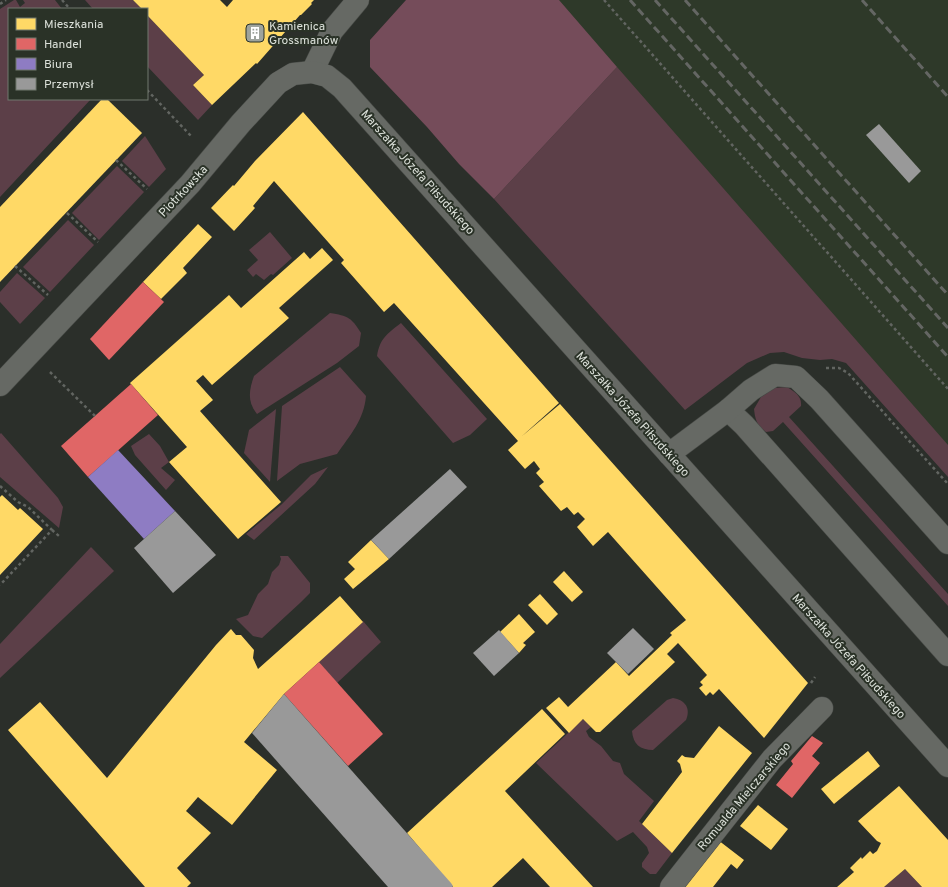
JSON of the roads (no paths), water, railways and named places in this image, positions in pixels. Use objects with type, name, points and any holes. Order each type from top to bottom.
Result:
[{"type":"street","points":[[312,72],[332,31],[358,0]]},
{"type":"street","name":"Piotrkowska","points":[[0,385],[190,184],[241,123],[278,83],[293,74],[312,72]]},
{"type":"street","name":"Marszałka Józefa Piłsudskiego","points":[[312,72],[327,76],[342,88],[948,766]]},
{"type":"street","points":[[669,454],[728,410],[751,390],[775,375],[796,377],[819,399],[948,543]]},
{"type":"street","points":[[728,410],[749,430],[948,655]]},
{"type":"street","name":"Romualda Mielczarskiego","points":[[670,887],[772,759],[822,708]]},
{"type":"railway","points":[[630,0],[948,357]]},
{"type":"railway","points":[[655,0],[948,328]]},
{"type":"railway","points":[[685,0],[948,295]]},
{"type":"railway","points":[[862,0],[948,97]]},
{"type":"place","name":"Kamienica Grossmanów","points":[[255,33]]}]
